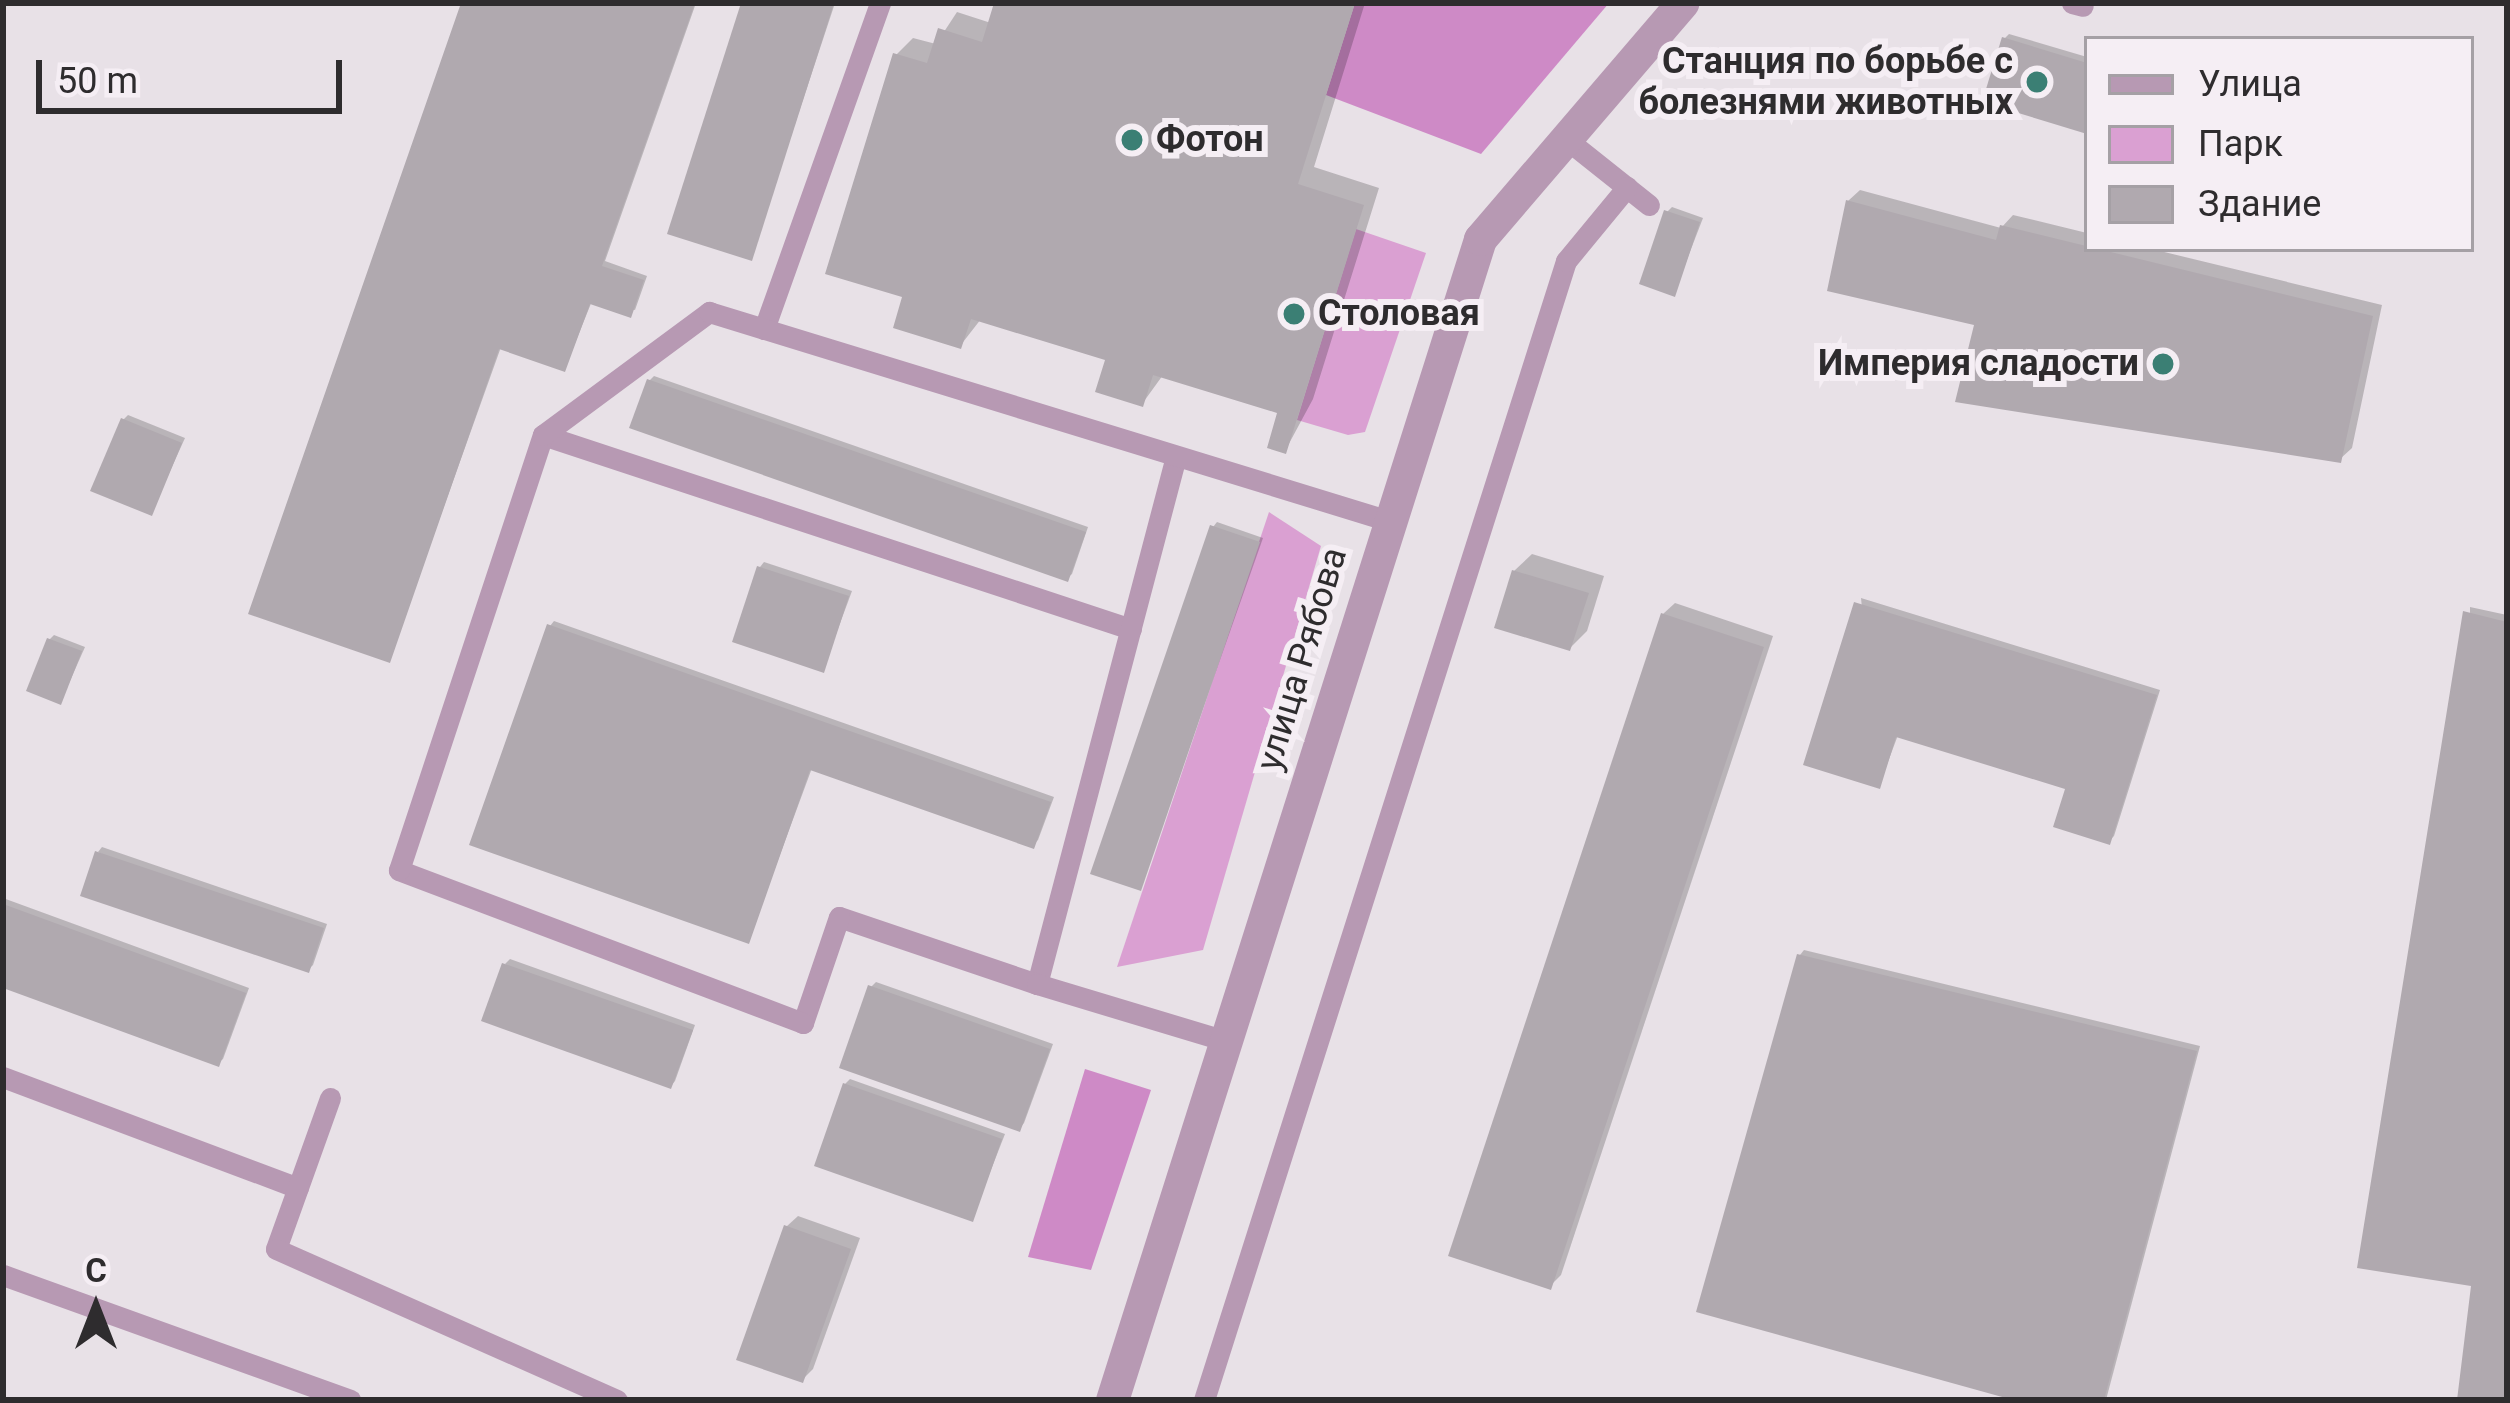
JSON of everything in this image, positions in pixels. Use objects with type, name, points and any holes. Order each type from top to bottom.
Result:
[{"type":"street","name":"улица Рябова","points":[[1112,1400],[1386,520],[1480,239],[1682,3]]},
{"type":"lane","points":[[764,329],[880,3]]},
{"type":"lane","points":[[1565,139],[1649,205]]},
{"type":"lane","points":[[1204,1400],[1566,261],[1627,187]]},
{"type":"lane","points":[[1223,1040],[839,917],[803,1022],[398,870],[543,435],[709,312],[1175,460],[1386,520]]},
{"type":"lane","points":[[543,435],[1131,629]]},
{"type":"lane","points":[[1037,984],[1175,460]]},
{"type":"lane","points":[[3,1077],[298,1188]]},
{"type":"lane","points":[[330,1098],[276,1249],[617,1400]]},
{"type":"lane","points":[[3,1276],[350,1400]]},
{"type":"green space","points":[[1356,229],[1426,253],[1365,432],[1348,435],[1297,420]]},
{"type":"green space","points":[[1269,512],[1321,546],[1203,950],[1117,967]]},
{"type":"shaded area","points":[[1355,3],[1609,3],[1481,154],[1326,95]]},
{"type":"shaded area","points":[[1085,1069],[1151,1090],[1091,1270],[1028,1257]]},
{"type":"building","points":[[461,3],[695,3],[602,266],[644,280],[631,318],[590,304],[565,372],[499,349],[390,663],[248,614]]},
{"type":"building","points":[[741,3],[834,3],[752,261],[667,234]]},
{"type":"building","points":[[994,3],[1355,3],[1298,184],[1364,205],[1286,454],[1267,448],[1277,413],[1153,375],[1143,407],[1095,392],[1105,360],[971,319],[961,349],[893,328],[902,297],[825,274],[893,53],[927,63],[938,28],[982,42]]},
{"type":"building","name":"Станция по борьбе с болезнями животных","points":[[2002,37],[2084,62],[2084,133],[1982,102]]},
{"type":"building","name":"Империя сладости","points":[[1846,200],[1996,240],[2000,225],[2084,245],[2084,252],[2111,252],[2373,316],[2341,463],[1955,402],[1974,325],[1827,291]]},
{"type":"building","points":[[1664,210],[1700,222],[1675,297],[1639,284]]},
{"type":"building","points":[[647,379],[1086,532],[1068,582],[629,428]]},
{"type":"building","points":[[121,418],[182,443],[152,516],[90,491]]},
{"type":"building","points":[[1210,525],[1260,542],[1141,891],[1090,874]]},
{"type":"building","points":[[757,566],[849,596],[824,673],[732,642]]},
{"type":"building","points":[[1512,570],[1589,593],[1570,651],[1494,628]]},
{"type":"building","points":[[1854,602],[2157,695],[2110,845],[2053,827],[2065,789],[1896,737],[1880,789],[1803,765]]},
{"type":"building","points":[[2463,611],[2507,622],[2507,1400],[2457,1400],[2471,1286],[2357,1268]]},
{"type":"building","points":[[1661,613],[1764,647],[1551,1290],[1448,1256]]},
{"type":"building","points":[[547,624],[1051,802],[1034,849],[810,770],[749,944],[469,845]]},
{"type":"building","points":[[47,638],[82,651],[61,705],[26,691]]},
{"type":"building","points":[[95,851],[324,928],[309,973],[80,896]]},
{"type":"building","points":[[3,904],[246,993],[219,1067],[3,988]]},
{"type":"building","points":[[1797,954],[2197,1051],[2104,1400],[2013,1400],[1696,1312]]},
{"type":"building","points":[[502,963],[693,1030],[671,1089],[481,1021]]},
{"type":"building","points":[[868,985],[1050,1049],[1020,1132],[839,1068]]},
{"type":"building","points":[[843,1083],[1002,1139],[973,1222],[814,1166]]},
{"type":"building","points":[[784,1225],[851,1249],[803,1383],[736,1360]]},
{"type":"place","name":"Станция по борьбе с болезнями животных","points":[[2037,82]]},
{"type":"place","name":"Фотон","points":[[1132,140]]},
{"type":"place","name":"Столовая","points":[[1294,314]]},
{"type":"place","name":"Империя сладости","points":[[2163,364]]}]
